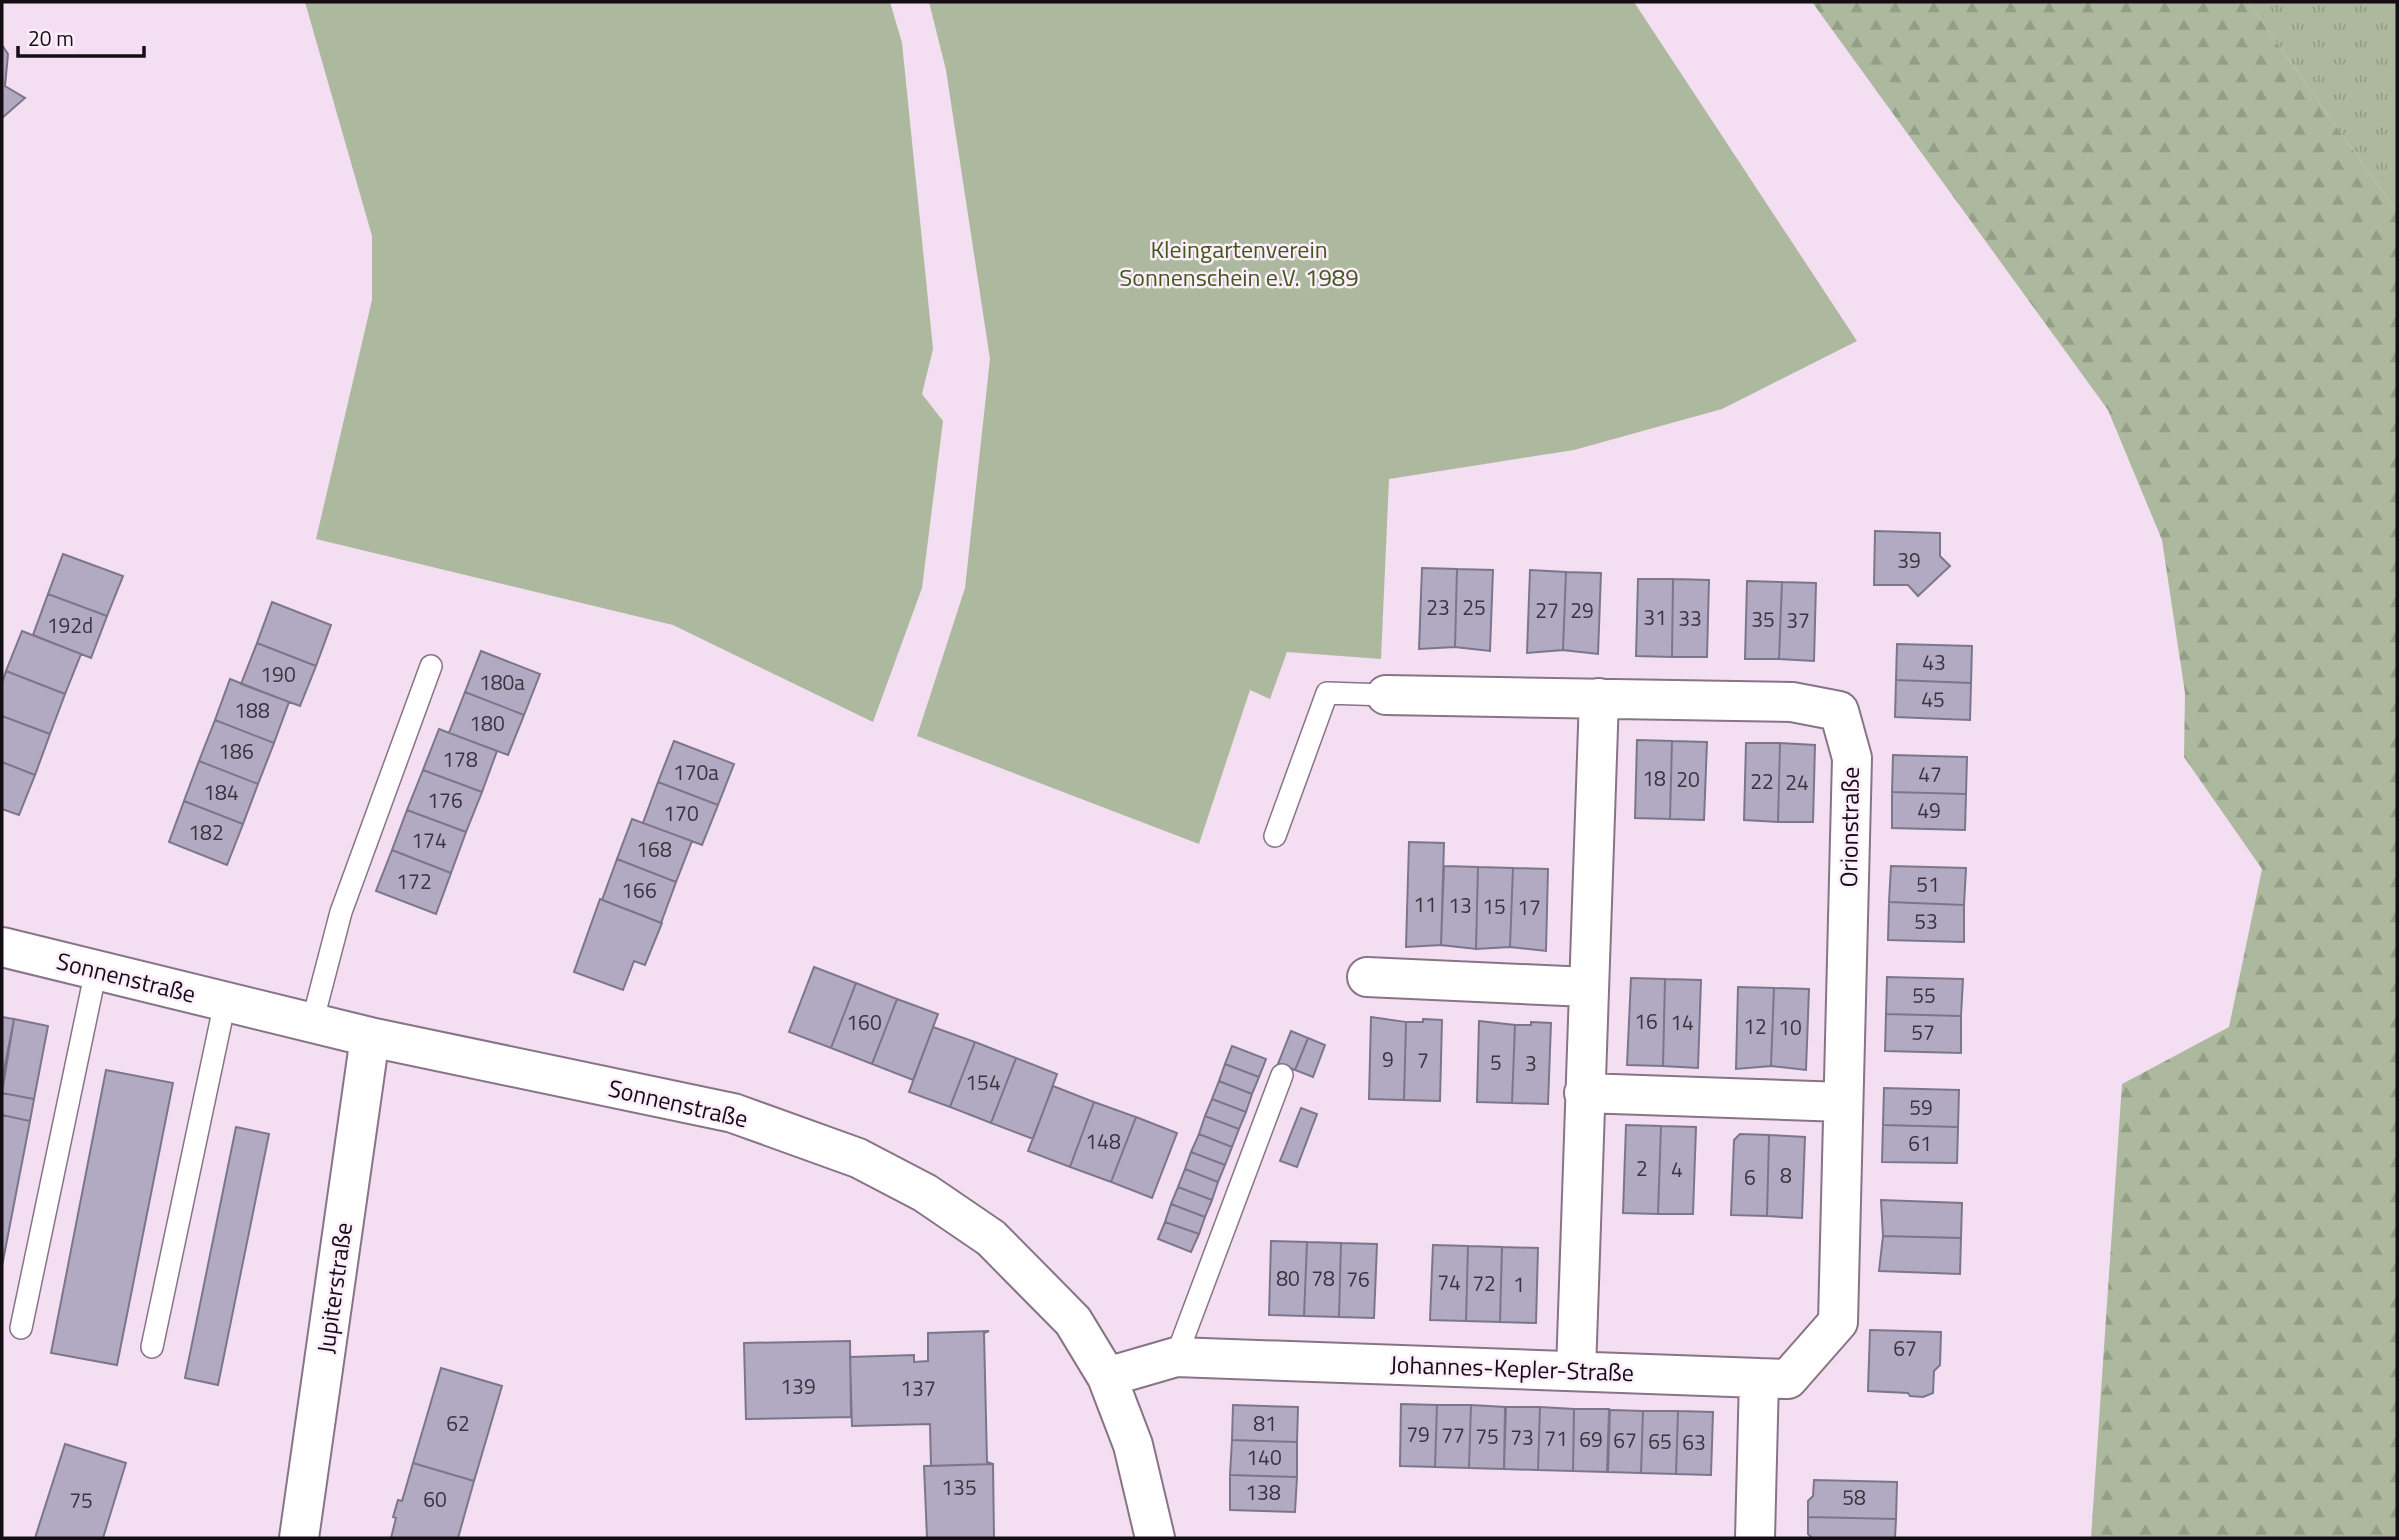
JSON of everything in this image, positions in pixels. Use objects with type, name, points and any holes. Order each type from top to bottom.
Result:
[{"type":"street","name":"Orionstraße","points":[[1386,695],[1791,702],[1839,712],[1852,758],[1838,1322],[1788,1379],[1759,1378]]},
{"type":"street","points":[[1576,1371],[1587,987],[1599,698]]},
{"type":"street","name":"Sonnenstraße","points":[[2,947],[370,1037],[733,1113],[858,1158],[925,1193],[992,1238],[1073,1321],[1107,1377],[1133,1445],[1155,1538]]},
{"type":"street","points":[[1367,977],[1587,987]]},
{"type":"street","name":"Jupiterstraße","points":[[299,1538],[370,1037]]},
{"type":"street","points":[[1584,1093],[1843,1102]]},
{"type":"street","name":"Johannes-Kepler-Straße","points":[[1107,1377],[1175,1357],[1759,1378]]},
{"type":"street","points":[[1755,1538],[1759,1378]]},
{"type":"lane","points":[[312,1023],[341,912],[431,666]]},
{"type":"lane","points":[[1275,836],[1327,694],[1386,695]]},
{"type":"lane","points":[[21,1328],[96,970]]},
{"type":"lane","points":[[152,1347],[225,1002]]},
{"type":"lane","points":[[1175,1357],[1283,1075]]},
{"type":"green space","points":[[305,2],[890,2],[902,43],[933,349],[922,394],[943,421],[922,588],[873,722],[673,625],[316,539],[372,300],[372,236]]},
{"type":"green space","name":"Kleingartenverein Sonnenschein e.V. 1989","points":[[929,2],[1634,2],[1857,341],[1722,409],[1574,450],[1389,479],[1381,659],[1287,652],[1270,699],[1250,690],[1199,844],[917,736],[965,588],[990,359],[946,70]]},
{"type":"green space","points":[[1812,2],[2248,2],[2397,212],[2397,1538],[2091,1538],[2122,1084],[2229,1027],[2262,869],[2184,757],[2185,693],[2162,540],[2108,410]]},
{"type":"green space","points":[[2248,2],[2397,2],[2397,212]]},
{"type":"building","points":[[2,45],[8,54],[5,86],[25,98],[2,118]]},
{"type":"building","points":[[1875,531],[1940,533],[1940,556],[1950,566],[1918,596],[1908,585],[1874,585]]},
{"type":"building","points":[[63,554],[123,576],[107,616],[48,594]]},
{"type":"building","points":[[1422,568],[1457,569],[1455,647],[1419,649]]},
{"type":"building","points":[[1457,569],[1493,570],[1490,651],[1455,647]]},
{"type":"building","points":[[1530,570],[1566,572],[1563,650],[1527,653]]},
{"type":"building","points":[[1566,572],[1601,573],[1598,654],[1563,650]]},
{"type":"building","points":[[1638,579],[1673,579],[1672,657],[1636,656]]},
{"type":"building","points":[[1673,579],[1709,580],[1707,657],[1672,657]]},
{"type":"building","points":[[1747,581],[1782,582],[1779,659],[1745,659]]},
{"type":"building","points":[[1782,582],[1816,583],[1814,661],[1779,659]]},
{"type":"building","points":[[48,594],[107,616],[91,658],[33,635]]},
{"type":"building","points":[[272,602],[331,625],[316,666],[257,643]]},
{"type":"building","points":[[22,631],[81,654],[65,694],[6,671]]},
{"type":"building","points":[[257,643],[316,666],[300,706],[241,684]]},
{"type":"building","points":[[1897,644],[1972,646],[1971,683],[1896,680]]},
{"type":"building","points":[[481,651],[540,674],[524,715],[465,692]]},
{"type":"building","points":[[6,671],[65,694],[50,734],[2,716],[2,683]]},
{"type":"building","points":[[230,679],[289,702],[274,743],[215,720]]},
{"type":"building","points":[[1896,680],[1971,683],[1970,720],[1895,717]]},
{"type":"building","points":[[465,692],[524,715],[508,755],[449,733]]},
{"type":"building","points":[[2,716],[50,734],[35,775],[2,762]]},
{"type":"building","points":[[215,720],[274,743],[258,784],[199,761]]},
{"type":"building","points":[[439,729],[497,751],[482,792],[423,770]]},
{"type":"building","points":[[1637,740],[1672,741],[1670,819],[1635,818]]},
{"type":"building","points":[[674,741],[734,764],[718,805],[658,782]]},
{"type":"building","points":[[1672,741],[1707,742],[1704,820],[1670,819]]},
{"type":"building","points":[[1746,743],[1780,743],[1778,822],[1744,820]]},
{"type":"building","points":[[1780,743],[1815,745],[1813,822],[1778,822]]},
{"type":"building","points":[[1893,755],[1967,757],[1966,794],[1892,792]]},
{"type":"building","points":[[199,761],[258,784],[243,824],[184,801]]},
{"type":"building","points":[[2,762],[35,775],[19,815],[2,809]]},
{"type":"building","points":[[423,770],[482,792],[466,832],[407,810]]},
{"type":"building","points":[[658,782],[718,805],[702,845],[643,823]]},
{"type":"building","points":[[1892,792],[1966,794],[1965,830],[1892,828]]},
{"type":"building","points":[[184,801],[243,824],[227,865],[169,842]]},
{"type":"building","points":[[407,810],[466,832],[451,873],[392,850]]},
{"type":"building","points":[[632,819],[692,841],[676,882],[617,859]]},
{"type":"building","points":[[1409,842],[1444,843],[1441,945],[1406,947]]},
{"type":"building","points":[[392,850],[451,873],[436,914],[376,891]]},
{"type":"building","points":[[617,859],[676,882],[661,923],[602,900]]},
{"type":"building","points":[[1444,866],[1478,867],[1476,949],[1441,945]]},
{"type":"building","points":[[1891,866],[1966,868],[1964,905],[1889,902]]},
{"type":"building","points":[[1478,867],[1513,868],[1510,947],[1476,949]]},
{"type":"building","points":[[1513,868],[1548,869],[1546,951],[1510,947]]},
{"type":"building","points":[[600,899],[662,923],[645,965],[634,961],[623,990],[574,972]]},
{"type":"building","points":[[1889,902],[1964,905],[1964,942],[1888,940]]},
{"type":"building","points":[[814,967],[856,983],[831,1048],[789,1032]]},
{"type":"building","points":[[1887,977],[1963,979],[1961,1016],[1886,1014]]},
{"type":"building","points":[[1631,978],[1665,979],[1663,1066],[1627,1065]]},
{"type":"building","points":[[1665,979],[1701,980],[1698,1068],[1663,1066]]},
{"type":"building","points":[[856,983],[897,999],[872,1064],[831,1048]]},
{"type":"building","points":[[1738,987],[1774,988],[1771,1066],[1736,1069]]},
{"type":"building","points":[[1774,988],[1809,989],[1806,1070],[1771,1066]]},
{"type":"building","points":[[897,999],[938,1014],[913,1080],[872,1064]]},
{"type":"building","points":[[1886,1014],[1961,1016],[1961,1053],[1885,1051]]},
{"type":"building","points":[[2,1017],[14,1019],[2,1080]]},
{"type":"building","points":[[1371,1017],[1406,1022],[1404,1100],[1369,1099]]},
{"type":"building","points":[[14,1019],[48,1026],[34,1099],[2,1093]]},
{"type":"building","points":[[1423,1019],[1442,1020],[1440,1101],[1404,1100],[1406,1022],[1423,1022]]},
{"type":"building","points":[[1479,1021],[1515,1025],[1512,1103],[1477,1102]]},
{"type":"building","points":[[1531,1022],[1551,1023],[1548,1104],[1512,1103],[1515,1025],[1531,1025]]},
{"type":"building","points":[[933,1027],[975,1042],[950,1107],[909,1092]]},
{"type":"building","points":[[1291,1031],[1308,1038],[1295,1070],[1278,1064]]},
{"type":"building","points":[[1308,1038],[1325,1045],[1313,1077],[1295,1070]]},
{"type":"building","points":[[975,1042],[1016,1058],[991,1123],[950,1107]]},
{"type":"building","points":[[1232,1046],[1266,1059],[1259,1077],[1225,1064]]},
{"type":"building","points":[[1016,1058],[1057,1074],[1033,1139],[991,1123]]},
{"type":"building","points":[[1225,1064],[1259,1077],[1252,1094],[1219,1081]]},
{"type":"building","points":[[106,1070],[173,1083],[117,1365],[51,1353]]},
{"type":"building","points":[[1219,1081],[1252,1094],[1246,1112],[1212,1099]]},
{"type":"building","points":[[1053,1086],[1094,1102],[1070,1167],[1028,1151]]},
{"type":"building","points":[[1884,1088],[1959,1090],[1958,1127],[1883,1125]]},
{"type":"building","points":[[2,1093],[34,1099],[30,1121],[2,1115]]},
{"type":"building","points":[[1212,1099],[1246,1112],[1239,1129],[1205,1116]]},
{"type":"building","points":[[1094,1102],[1136,1117],[1111,1182],[1070,1167]]},
{"type":"building","points":[[1301,1108],[1317,1114],[1297,1167],[1280,1161]]},
{"type":"building","points":[[2,1115],[30,1121],[2,1266]]},
{"type":"building","points":[[1205,1116],[1239,1129],[1232,1147],[1199,1134]]},
{"type":"building","points":[[1136,1117],[1177,1133],[1152,1198],[1111,1182]]},
{"type":"building","points":[[1626,1125],[1661,1126],[1658,1214],[1623,1213]]},
{"type":"building","points":[[1883,1125],[1958,1127],[1957,1163],[1882,1162]]},
{"type":"building","points":[[1661,1126],[1696,1127],[1693,1214],[1658,1214]]},
{"type":"building","points":[[236,1127],[269,1134],[218,1385],[185,1378]]},
{"type":"building","points":[[1199,1134],[1232,1147],[1225,1165],[1191,1152]]},
{"type":"building","points":[[1740,1134],[1769,1135],[1767,1216],[1731,1215],[1734,1140]]},
{"type":"building","points":[[1769,1135],[1805,1137],[1802,1218],[1767,1216]]},
{"type":"building","points":[[1191,1152],[1225,1165],[1218,1182],[1185,1169]]},
{"type":"building","points":[[1185,1169],[1218,1182],[1212,1200],[1178,1187]]},
{"type":"building","points":[[1178,1187],[1212,1200],[1205,1217],[1171,1204]]},
{"type":"building","points":[[1881,1200],[1962,1203],[1961,1238],[1883,1236]]},
{"type":"building","points":[[1171,1204],[1205,1217],[1199,1234],[1165,1222]]},
{"type":"building","points":[[1165,1222],[1199,1234],[1191,1252],[1158,1239]]},
{"type":"building","points":[[1883,1236],[1961,1238],[1960,1274],[1879,1271]]},
{"type":"building","points":[[1271,1241],[1307,1242],[1304,1316],[1269,1315]]},
{"type":"building","points":[[1307,1242],[1341,1243],[1339,1317],[1304,1316]]},
{"type":"building","points":[[1341,1243],[1377,1244],[1374,1318],[1339,1317]]},
{"type":"building","points":[[1433,1245],[1468,1246],[1466,1321],[1430,1320]]},
{"type":"building","points":[[1468,1246],[1502,1247],[1500,1322],[1466,1321]]},
{"type":"building","points":[[1502,1247],[1538,1248],[1536,1323],[1500,1322]]},
{"type":"building","points":[[1870,1330],[1941,1332],[1940,1365],[1934,1371],[1933,1393],[1923,1397],[1910,1396],[1908,1393],[1868,1391]]},
{"type":"building","points":[[989,1331],[984,1333],[987,1462],[993,1464],[931,1466],[930,1424],[852,1426],[850,1357],[914,1355],[914,1362],[928,1361],[928,1333]]},
{"type":"building","points":[[850,1341],[851,1417],[746,1419],[744,1343]]},
{"type":"building","points":[[441,1368],[502,1386],[474,1481],[413,1463]]},
{"type":"building","points":[[1401,1404],[1437,1405],[1435,1467],[1400,1466]]},
{"type":"building","points":[[1233,1405],[1298,1407],[1297,1442],[1232,1440]]},
{"type":"building","points":[[1437,1405],[1471,1405],[1469,1468],[1435,1467]]},
{"type":"building","points":[[1471,1405],[1505,1407],[1504,1469],[1469,1468]]},
{"type":"building","points":[[1506,1407],[1540,1407],[1538,1470],[1504,1469]]},
{"type":"building","points":[[1540,1407],[1574,1409],[1573,1471],[1538,1470]]},
{"type":"building","points":[[1574,1409],[1609,1409],[1607,1472],[1573,1471]]},
{"type":"building","points":[[1610,1410],[1643,1411],[1641,1473],[1608,1472]]},
{"type":"building","points":[[1643,1411],[1678,1411],[1676,1474],[1641,1473]]},
{"type":"building","points":[[1678,1411],[1713,1412],[1711,1475],[1676,1474]]},
{"type":"building","points":[[1232,1440],[1297,1442],[1297,1477],[1230,1475]]},
{"type":"building","points":[[65,1444],[126,1463],[103,1538],[35,1538]]},
{"type":"building","points":[[413,1463],[474,1481],[458,1538],[391,1538],[396,1518],[393,1517],[398,1500],[402,1501]]},
{"type":"building","points":[[993,1464],[994,1538],[927,1538],[924,1466]]},
{"type":"building","points":[[1230,1475],[1297,1477],[1295,1512],[1230,1510]]},
{"type":"building","points":[[1814,1480],[1897,1482],[1896,1519],[1808,1517],[1808,1501],[1813,1496]]},
{"type":"building","points":[[1808,1517],[1896,1519],[1895,1538],[1812,1538],[1808,1534]]}]
